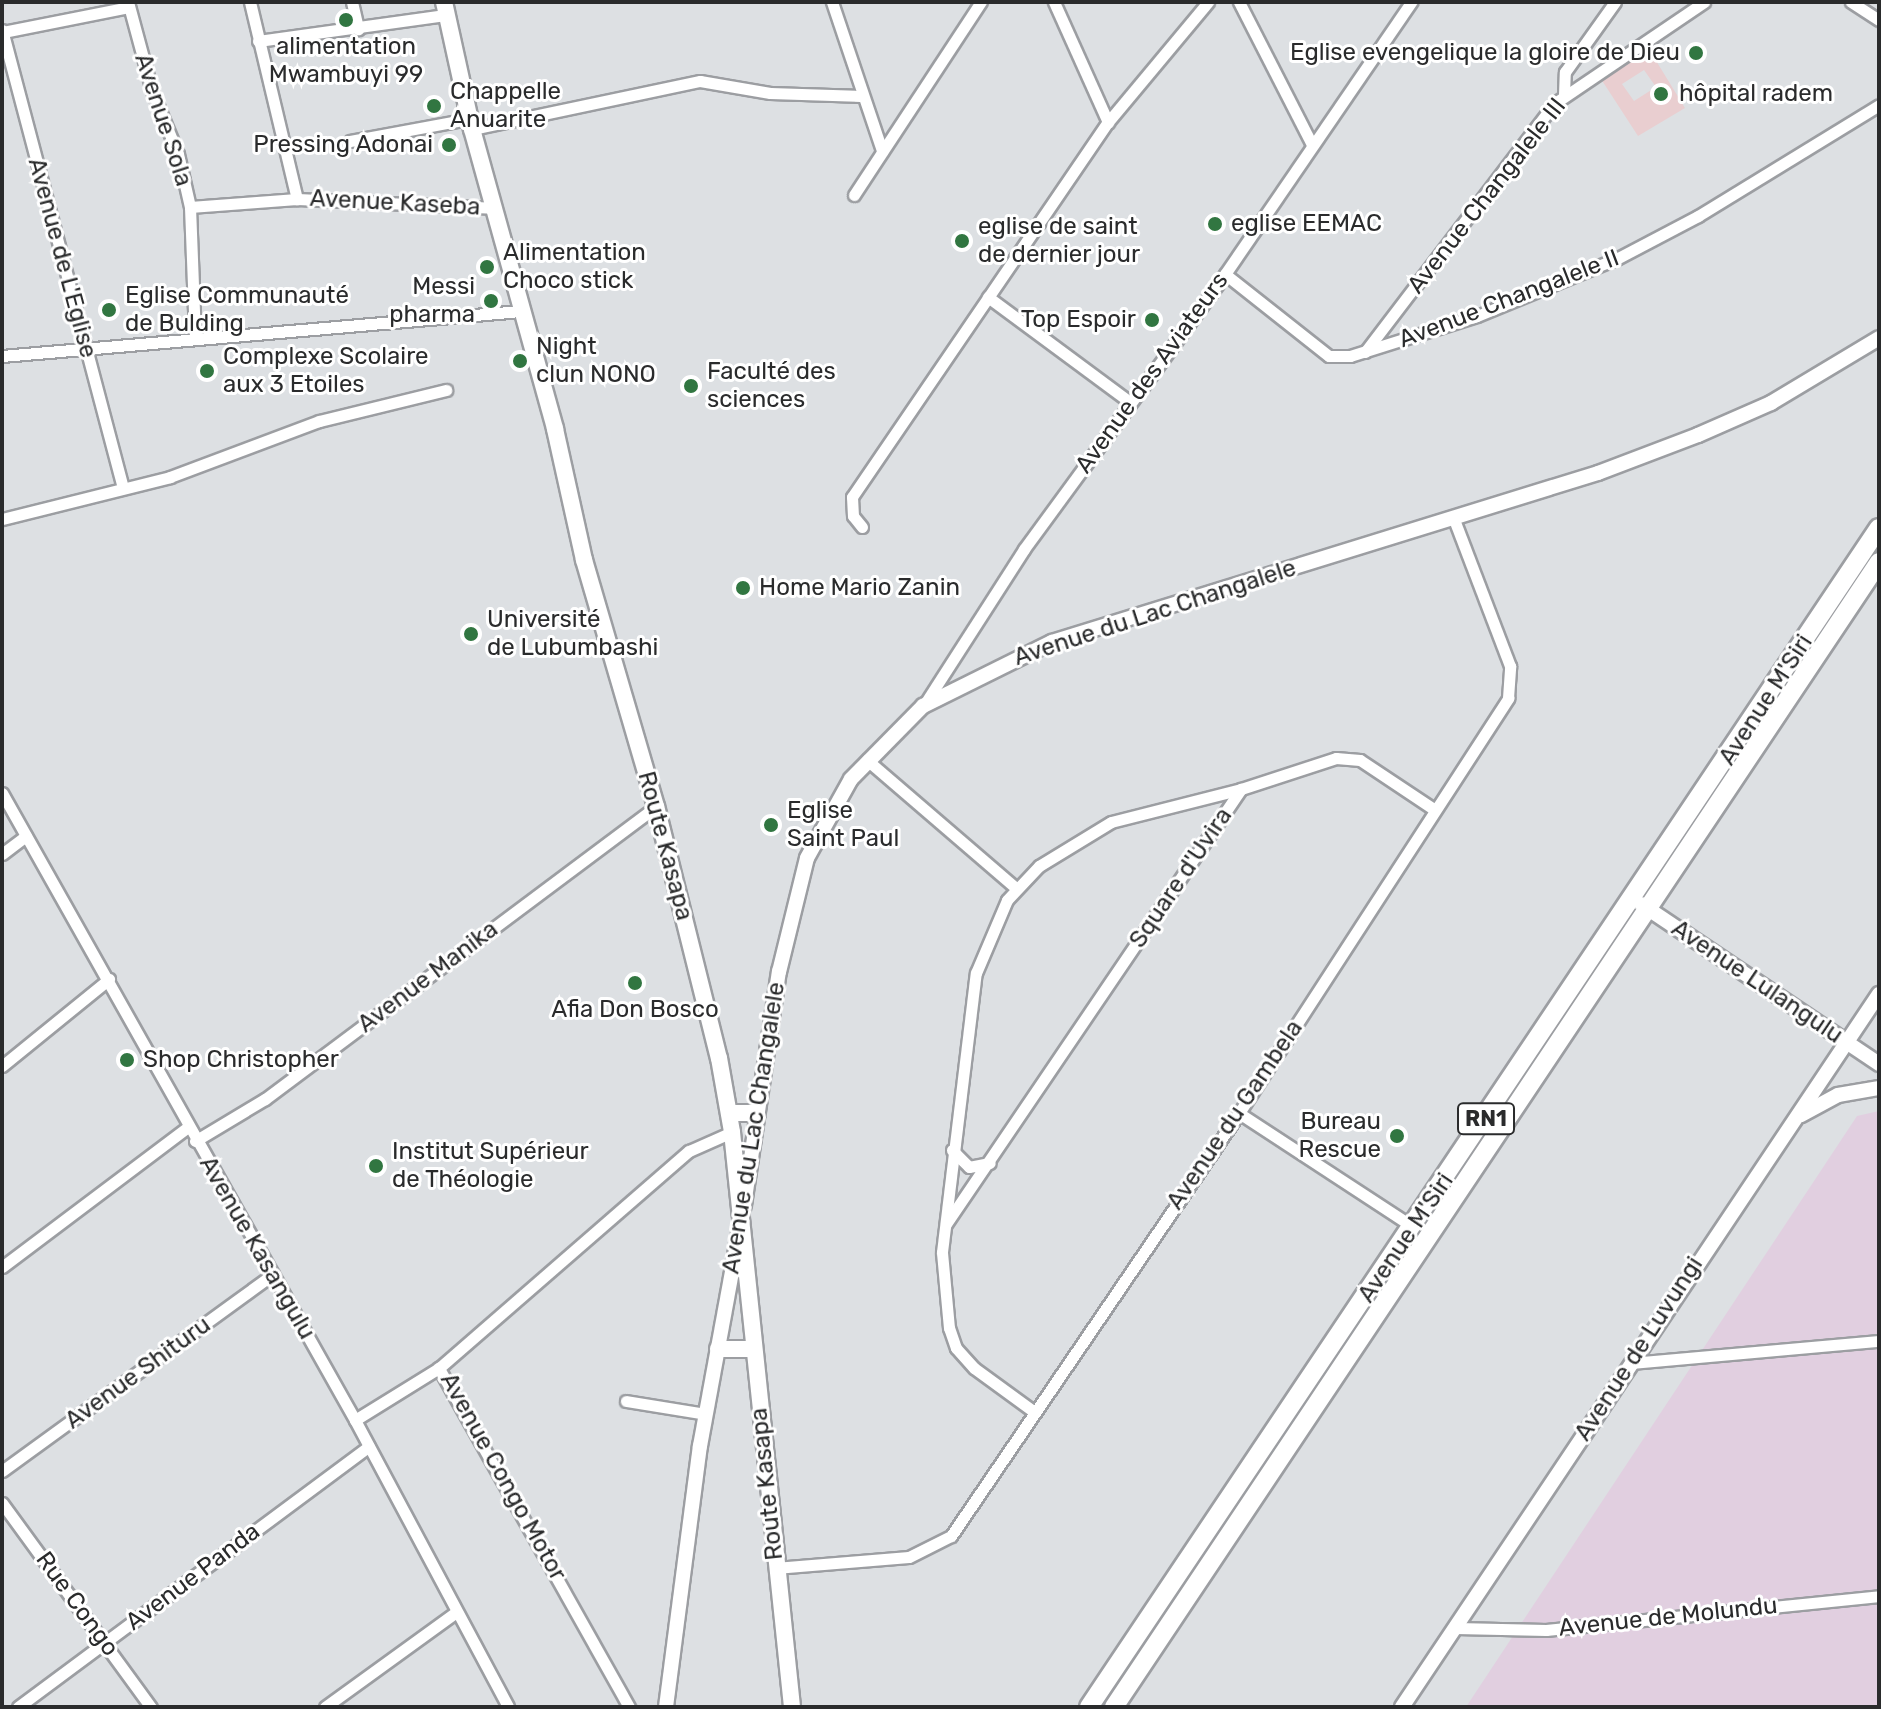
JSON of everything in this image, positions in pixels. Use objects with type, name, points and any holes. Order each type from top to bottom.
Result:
[{"type":"highway","name":"Avenue M'Siri","points":[[1114,1707],[1641,904],[1879,528]]},
{"type":"highway","name":"Avenue M'Siri","points":[[1089,1707],[1413,1227],[1879,562]]},
{"type":"main road","name":"Route Kasapa","points":[[444,8],[470,124],[584,560],[656,806],[729,1113],[792,1707]]},
{"type":"main road","points":[[729,1113],[757,1113]]},
{"type":"main road","points":[[718,1349],[753,1349]]},
{"type":"street","name":"Avenue Kaseba","points":[[250,2],[297,199]]},
{"type":"street","points":[[352,2],[358,29]]},
{"type":"street","points":[[832,2],[860,96],[882,151]]},
{"type":"street","points":[[854,195],[981,2]]},
{"type":"street","points":[[1054,2],[1108,122]]},
{"type":"street","points":[[862,527],[853,516],[852,497],[1108,122],[1208,2]]},
{"type":"street","points":[[1239,2],[1311,143]]},
{"type":"street","name":"Avenue des Aviateurs","points":[[923,706],[1024,549],[1225,274],[1311,143],[1411,2]]},
{"type":"street","points":[[1564,95],[1565,72],[1615,2]]},
{"type":"street","name":"Avenue Changalele III","points":[[1365,352],[1564,95],[1704,2]]},
{"type":"street","points":[[1851,2],[1879,20]]},
{"type":"street","points":[[2,31],[128,5]]},
{"type":"street","name":"Avenue Sola","points":[[128,5],[152,91],[178,154],[190,207],[195,335]]},
{"type":"street","points":[[258,41],[358,29],[444,8]]},
{"type":"street","name":"Avenue de L'Eglise","points":[[2,31],[122,485]]},
{"type":"street","points":[[350,141],[470,124],[700,81],[770,93],[860,96]]},
{"type":"street","name":"Avenue Changalele II","points":[[1225,274],[1329,356],[1365,352],[1477,316],[1618,258],[1698,216],[1879,105]]},
{"type":"street","name":"Avenue Kaseba","points":[[190,207],[297,199],[492,208]]},
{"type":"street","points":[[988,297],[1130,402]]},
{"type":"street","points":[[2,356],[195,335],[521,311]]},
{"type":"street","name":"Avenue du Lac Changalele","points":[[666,1707],[706,1414],[798,887],[822,825],[867,760],[923,706],[1052,642],[1598,473],[1721,426],[1771,403],[1879,338]]},
{"type":"street","points":[[2,519],[122,485],[170,477],[319,421],[446,390]]},
{"type":"street","name":"Avenue du Gambela","points":[[775,1568],[909,1557],[937,1548],[951,1536],[1033,1411],[1239,1113],[1508,698],[1512,679],[1453,517]]},
{"type":"street","points":[[1241,789],[1347,758],[1360,760],[1435,810]]},
{"type":"street","points":[[867,760],[1016,888]]},
{"type":"street","name":"Square d'Uvira","points":[[945,1224],[976,973],[993,924],[1016,888],[1058,851],[1111,822],[1241,789]]},
{"type":"street","name":"Square d'Uvira","points":[[945,1224],[990,1163],[1241,789]]},
{"type":"street","name":"Avenue Kasangulu","points":[[2,793],[109,979],[195,1141],[355,1420],[508,1707]]},
{"type":"street","name":"Avenue Manika","points":[[195,1141],[265,1099],[656,806]]},
{"type":"street","points":[[2,854],[26,836]]},
{"type":"street","name":"Avenue Lulangulu","points":[[1641,904],[1879,1064]]},
{"type":"street","points":[[2,1066],[109,979]]},
{"type":"street","name":"Avenue de Luvungi","points":[[1402,1707],[1879,994]]},
{"type":"street","points":[[1796,1118],[1830,1098],[1879,1088]]},
{"type":"street","points":[[1239,1113],[1413,1227]]},
{"type":"street","points":[[2,1267],[188,1127]]},
{"type":"street","name":"Avenue Congo Motor","points":[[629,1707],[439,1368],[689,1151],[732,1132]]},
{"type":"street","points":[[952,1150],[969,1167],[990,1163]]},
{"type":"street","points":[[945,1224],[942,1252],[951,1339],[974,1368],[1033,1411]]},
{"type":"street","name":"Avenue Shituru","points":[[2,1471],[273,1274]]},
{"type":"street","points":[[1631,1363],[1879,1341]]},
{"type":"street","points":[[355,1420],[439,1368]]},
{"type":"street","points":[[626,1401],[706,1414]]},
{"type":"street","name":"Avenue Panda","points":[[18,1707],[369,1446]]},
{"type":"street","name":"Rue Congo","points":[[2,1503],[151,1707]]},
{"type":"street","name":"Avenue de Molundu","points":[[1456,1628],[1546,1630],[1879,1596]]},
{"type":"street","points":[[325,1707],[456,1612]]},
{"type":"shaded area","name":"hôpital radem","points":[[1647,46],[1685,108],[1638,136],[1601,79]],"holes":[[[1644,70],[1656,87],[1634,101],[1622,84]]]},
{"type":"shaded area","points":[[1879,1111],[1879,1707],[1466,1707],[1857,1116]]},
{"type":"place","name":"alimentation Mwambuyi 99","points":[[346,20]]},
{"type":"place","name":"Eglise evengelique la gloire de Dieu","points":[[1696,53]]},
{"type":"place","name":"hôpital radem","points":[[1661,94]]},
{"type":"place","name":"Chappelle Anuarite","points":[[434,106]]},
{"type":"place","name":"Pressing Adonai","points":[[449,145]]},
{"type":"place","name":"eglise EEMAC","points":[[1215,224]]},
{"type":"place","name":"eglise de saint de dernier jour","points":[[962,241]]},
{"type":"place","name":"Alimentation Choco stick","points":[[487,267]]},
{"type":"place","name":"Messi pharma","points":[[491,301]]},
{"type":"place","name":"Eglise Communauté de Bulding","points":[[109,310]]},
{"type":"place","name":"Top Espoir","points":[[1152,320]]},
{"type":"place","name":"Night clun NONO","points":[[520,361]]},
{"type":"place","name":"Complexe Scolaire aux 3 Etoiles","points":[[207,371]]},
{"type":"place","name":"Faculté des sciences","points":[[691,386]]},
{"type":"place","name":"Home Mario Zanin","points":[[743,588]]},
{"type":"place","name":"Université de Lubumbashi","points":[[471,634]]},
{"type":"place","name":"Eglise Saint Paul","points":[[771,825]]},
{"type":"place","name":"Afia Don Bosco","points":[[635,983]]},
{"type":"place","name":"Shop Christopher","points":[[127,1060]]},
{"type":"place","name":"Bureau Rescue","points":[[1397,1136]]},
{"type":"place","name":"Institut Supérieur de Théologie","points":[[376,1166]]}]
